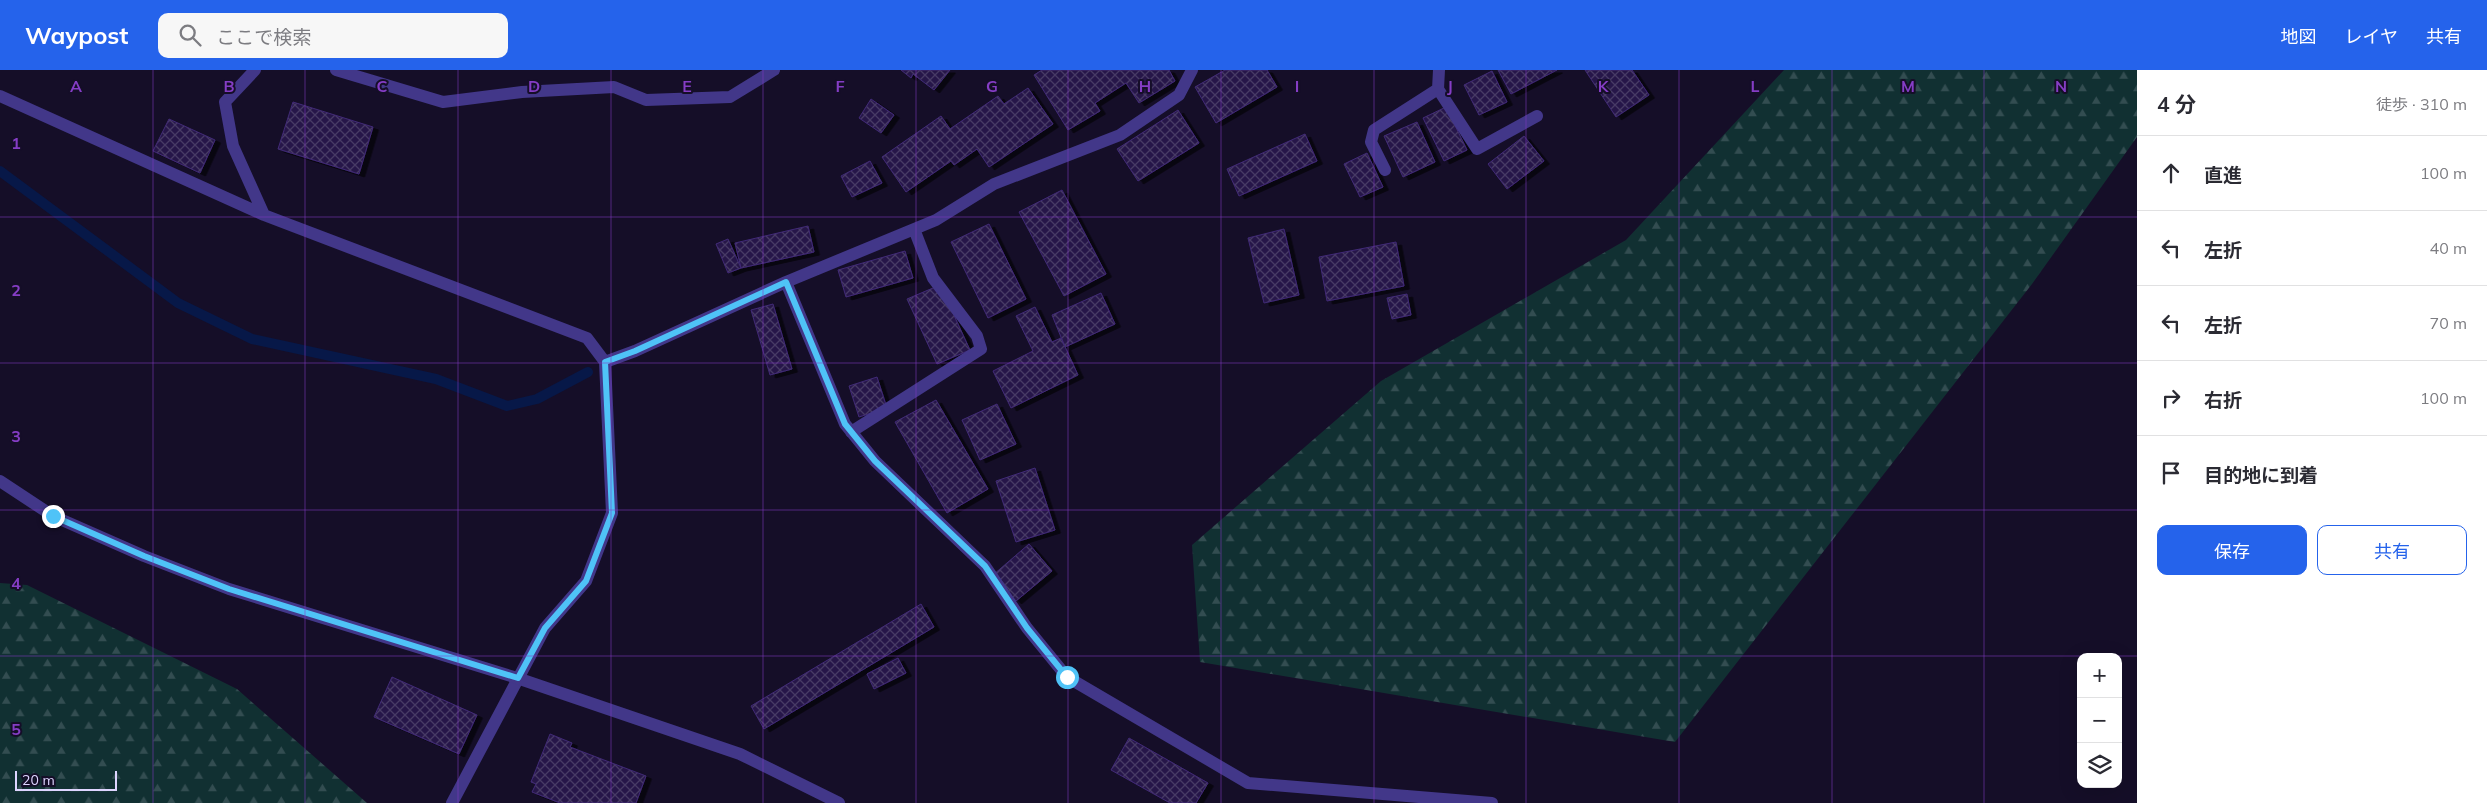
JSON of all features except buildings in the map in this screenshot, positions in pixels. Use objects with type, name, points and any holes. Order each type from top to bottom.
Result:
[{"type":"street","points":[[255,70],[226,102],[233,146],[264,215]]},
{"type":"street","points":[[336,70],[443,102],[522,92],[614,87],[646,100],[730,97],[774,70]]},
{"type":"street","points":[[605,362],[635,351],[786,282],[936,220],[994,184],[1120,135],[1179,95],[1192,70]]},
{"type":"street","points":[[1439,70],[1438,89],[1477,150],[1537,116]]},
{"type":"street","points":[[1385,170],[1371,142],[1374,130],[1438,89]]},
{"type":"street","points":[[0,96],[264,215],[587,338],[605,362],[612,513],[586,581],[545,628],[452,803]]},
{"type":"street","points":[[851,432],[982,349],[977,336],[933,278],[914,229]]},
{"type":"street","points":[[786,282],[845,424],[875,461],[985,566],[1027,628],[1067,677],[1248,783],[1492,803]]},
{"type":"street","points":[[0,481],[53,516],[144,556],[221,586],[518,678],[740,754],[839,803]]},
{"type":"green space","points":[[1784,70],[2137,70],[2137,137],[2032,284],[1675,742],[1200,662],[1192,545],[1381,381],[1626,240]]},
{"type":"green space","points":[[0,583],[27,585],[237,689],[367,803],[0,803]]},
{"type":"waterway","points":[[0,171],[178,303],[252,339],[436,379],[507,406],[537,399],[588,372]]},
{"type":"route","points":[[53,516],[144,556],[229,589],[518,678],[545,628],[586,581],[612,513],[605,362],[635,351],[786,282],[845,424],[875,461],[985,566],[1027,628],[1067,677]]}]
